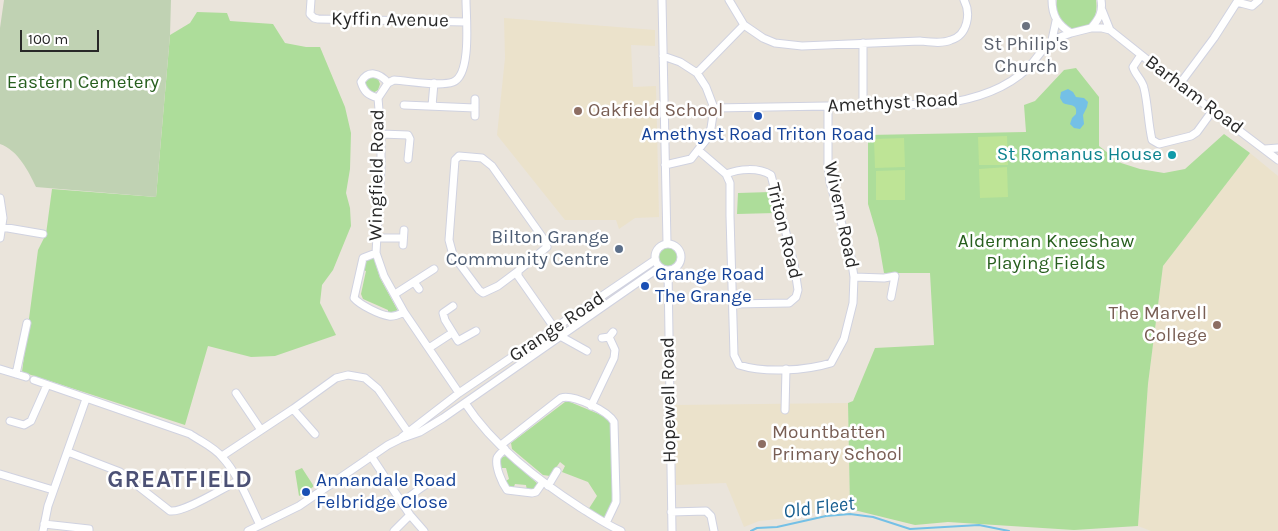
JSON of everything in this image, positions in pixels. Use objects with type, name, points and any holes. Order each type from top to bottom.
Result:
[{"type":"street","name":"Kyffin Avenue","points":[[311,0],[310,14],[314,18],[466,22]]},
{"type":"street","name":"Wingfield Road","points":[[459,394],[404,312],[384,276],[376,253],[381,168],[378,98],[388,83],[394,80],[434,83],[455,81],[462,73],[466,62],[466,0]]},
{"type":"street","points":[[662,0],[667,244]]},
{"type":"street","points":[[729,0],[744,25],[763,38],[787,46],[952,40],[964,30],[967,22],[968,13],[964,0]]},
{"type":"street","points":[[1052,0],[1056,21],[1063,28],[1072,32]]},
{"type":"street","name":"Barham Road","points":[[1101,0],[1102,10],[1110,30],[1179,85],[1265,148],[1278,160]]},
{"type":"street","points":[[1179,85],[1214,38],[1237,2],[1252,6],[1259,0]]},
{"type":"street","points":[[1092,28],[1102,10]]},
{"type":"street","name":"Amethyst Road","points":[[1052,40],[1056,21]]},
{"type":"street","points":[[697,73],[744,25]]},
{"type":"street","points":[[1092,28],[1110,30]]},
{"type":"street","name":"Amethyst Road","points":[[714,108],[940,104],[966,100],[1009,82],[1028,68],[1052,40],[1072,32],[1092,28]]},
{"type":"street","points":[[863,43],[863,106]]},
{"type":"street","points":[[1141,55],[1133,67],[1134,74],[1142,82],[1152,140],[1158,144],[1191,136],[1197,132],[1212,110]]},
{"type":"street","points":[[663,56],[680,62],[697,73],[706,87],[714,108],[711,128],[706,140],[698,150],[691,158],[665,165]]},
{"type":"street","name":"Wingfield Road","points":[[378,98],[363,90],[361,82],[364,76],[378,75],[383,77],[388,83]]},
{"type":"street","points":[[432,106],[434,83]]},
{"type":"street","points":[[404,105],[432,106],[475,112],[475,99]]},
{"type":"street","name":"Wivern Road","points":[[726,174],[730,183],[734,355],[739,365],[752,369],[786,369],[816,368],[830,363],[844,339],[853,303],[854,277],[851,257],[830,182],[828,166],[828,107]]},
{"type":"street","points":[[381,134],[408,135],[408,159]]},
{"type":"street","points":[[1265,148],[1278,148]]},
{"type":"street","points":[[698,150],[726,174]]},
{"type":"street","points":[[459,156],[482,158],[492,166],[547,247],[518,271],[498,286],[483,293],[453,255],[449,240],[455,160],[459,156]]},
{"type":"street","name":"Triton Road","points":[[726,174],[736,171],[763,170],[771,175],[794,264],[798,290],[796,297],[789,303],[733,304]]},
{"type":"street","points":[[0,198],[3,218],[0,238]]},
{"type":"street","points":[[2,228],[39,236]]},
{"type":"street","points":[[377,238],[403,242],[404,230]]},
{"type":"street","points":[[667,244],[675,246],[681,256],[676,267],[668,270],[660,267],[655,260],[657,249],[667,244]]},
{"type":"street","name":"Wingfield Road","points":[[376,253],[363,258],[354,298],[359,303],[388,316],[404,312]]},
{"type":"street","name":"Grange Road","points":[[409,433],[459,394],[655,260]]},
{"type":"street","name":"Grange Road","points":[[409,433],[420,432],[465,403],[660,267]]},
{"type":"street","points":[[395,294],[434,269]]},
{"type":"street","name":"Hopewell Road","points":[[668,270],[672,531]]},
{"type":"street","points":[[518,271],[518,276],[560,336]]},
{"type":"street","points":[[854,277],[884,278],[895,276],[892,297]]},
{"type":"street","points":[[414,282],[419,289]]},
{"type":"street","points":[[453,306],[443,313],[445,320],[458,341],[476,331]]},
{"type":"street","points":[[16,374],[27,323]]},
{"type":"street","points":[[429,348],[452,333]]},
{"type":"street","name":"Grange Road","points":[[560,336],[587,350]]},
{"type":"street","points":[[591,406],[614,358],[615,350],[608,336]]},
{"type":"street","points":[[785,410],[786,369]]},
{"type":"street","points":[[0,370],[26,377]]},
{"type":"street","points":[[222,456],[336,378],[348,375],[364,378],[378,389],[409,433],[371,456],[299,506],[248,531]]},
{"type":"street","points":[[34,380],[190,434],[222,456],[238,481],[260,526]]},
{"type":"street","points":[[10,422],[24,425],[31,421],[47,385]]},
{"type":"street","points":[[237,392],[261,430]]},
{"type":"street","points":[[557,471],[536,492],[507,490],[503,485],[496,462],[497,456],[503,447],[561,398],[566,396],[608,415],[614,422],[616,502],[606,523]]},
{"type":"street","points":[[86,399],[53,490],[43,528],[89,529],[89,531]]},
{"type":"street","points":[[465,403],[472,414],[503,447],[546,484],[621,531]]},
{"type":"street","points":[[293,409],[316,434]]},
{"type":"street","points":[[68,452],[120,472],[170,511],[183,509],[238,481]]},
{"type":"street","points":[[371,456],[410,515],[424,531]]},
{"type":"street","points":[[0,474],[53,490]]},
{"type":"street","points":[[402,502],[425,485],[437,480],[445,480]]},
{"type":"street","points":[[671,512],[706,511],[711,516],[714,531]]},
{"type":"street","points":[[394,531],[410,515]]},
{"type":"shaded area","name":"Oakfield School","points":[[504,18],[655,30],[655,46],[631,45],[633,87],[656,86],[659,217],[635,218],[619,229],[616,220],[565,220],[497,135],[505,58]]},
{"type":"shaded area","name":"The Marvell College","points":[[1250,153],[1278,176],[1278,531],[1151,531],[1138,526],[1148,384],[1163,266]]},
{"type":"shaded area","name":"Mountbatten Primary School","points":[[848,403],[850,509],[821,511],[796,517],[759,521],[744,527],[726,483],[676,485],[674,405]]},
{"type":"green space","name":"Eastern Cemetery","points":[[4,0],[171,0],[170,35],[156,197],[36,187],[17,156],[0,144],[0,28]]},
{"type":"green space","points":[[1057,0],[1096,0],[1096,13],[1091,23],[1084,28],[1075,29],[1060,21],[1056,12]]},
{"type":"green space","points":[[197,12],[227,13],[230,21],[273,24],[285,43],[306,47],[320,47],[345,107],[351,133],[350,169],[346,193],[350,208],[351,226],[333,270],[322,285],[320,303],[336,335],[275,356],[251,357],[208,346],[185,425],[22,372],[38,250],[46,234],[52,189],[156,197],[170,35],[190,23]]},
{"type":"green space","name":"Alderman Kneeshaw Playing Fields","points":[[1076,68],[1099,97],[1099,146],[1121,163],[1140,169],[1164,173],[1185,169],[1224,134],[1250,153],[1163,266],[1148,384],[1138,526],[1074,530],[948,522],[915,525],[850,509],[848,403],[853,401],[875,348],[934,345],[930,273],[884,273],[878,238],[868,204],[868,135],[1026,132],[1024,105],[1035,101],[1064,70]]},
{"type":"green space","points":[[373,77],[378,79],[380,84],[378,90],[373,93],[367,91],[363,81]]},
{"type":"green space","points":[[1007,136],[1008,165],[979,165],[978,137]]},
{"type":"green space","points":[[904,138],[905,167],[875,168],[874,139]]},
{"type":"green space","points":[[1007,167],[1008,197],[980,198],[979,169]]},
{"type":"green space","points":[[905,170],[905,200],[876,200],[876,171]]},
{"type":"green space","points":[[771,192],[775,213],[737,214],[738,193]]},
{"type":"green space","points":[[668,247],[675,250],[678,257],[675,264],[668,267],[661,264],[658,257],[661,250]]},
{"type":"green space","points":[[368,258],[374,259],[380,278],[398,311],[388,314],[388,310],[363,299],[361,294],[366,271],[362,270],[364,262]]},
{"type":"green space","points":[[565,402],[570,402],[606,417],[612,424],[614,502],[606,521],[588,510],[597,496],[588,482],[562,472],[565,466],[560,462],[550,476],[543,475],[512,449],[511,443]]},
{"type":"green space","points":[[506,456],[538,484],[536,490],[527,491],[526,485],[515,484],[511,490],[504,482],[509,479],[506,468],[499,468],[499,458]]},
{"type":"green space","points":[[302,468],[313,487],[299,496],[295,471]]},
{"type":"water","points":[[1068,89],[1076,97],[1084,98],[1088,102],[1083,115],[1084,124],[1080,129],[1074,128],[1070,124],[1076,114],[1076,108],[1063,103],[1060,98],[1061,92]]},
{"type":"waterway","name":"Old Fleet","points":[[751,531],[757,528],[777,527],[826,516],[850,514],[873,517],[910,529],[979,525],[1009,531]]},
{"type":"place","name":"St Philip's Church","points":[[1026,26]]},
{"type":"place","name":"Oakfield School","points":[[578,111]]},
{"type":"place","name":"Amethyst Road Triton Road","points":[[758,116]]},
{"type":"place","name":"St Romanus House","points":[[1172,155]]},
{"type":"place","name":"Bilton Grange Community Centre","points":[[619,249]]},
{"type":"place","name":"Grange Road The Grange","points":[[645,286]]},
{"type":"place","name":"The Marvell College","points":[[1217,325]]},
{"type":"place","name":"Mountbatten Primary School","points":[[762,444]]},
{"type":"place","name":"Annandale Road Felbridge Close","points":[[306,492]]},
{"type":"district","name":"GREATFIELD","points":[[180,480]]}]
